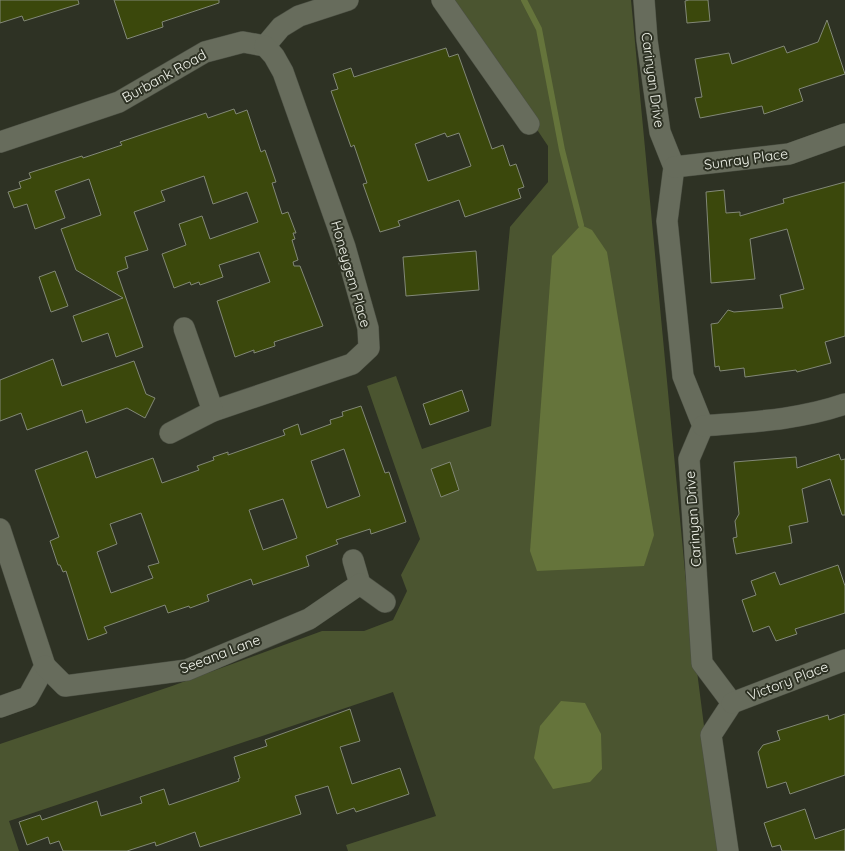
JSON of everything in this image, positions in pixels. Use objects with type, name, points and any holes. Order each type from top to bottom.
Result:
[{"type":"street","points":[[265,46],[281,27],[299,16],[348,0]]},
{"type":"street","points":[[442,0],[529,124]]},
{"type":"street","name":"Carinyan Drive","points":[[644,0],[647,40],[660,132],[674,167],[667,221],[683,376],[703,426],[689,459],[702,662],[732,703]]},
{"type":"street","name":"Burbank Road","points":[[0,142],[119,102],[206,52],[243,42],[265,46]]},
{"type":"street","name":"Honeygem Place","points":[[170,433],[213,411],[352,364],[368,348],[368,328],[345,247],[283,72],[274,56],[265,46]]},
{"type":"street","name":"Sunray Place","points":[[674,167],[789,154],[845,134]]},
{"type":"street","points":[[184,328],[213,411]]},
{"type":"street","points":[[703,426],[790,418],[818,413],[845,404]]},
{"type":"street","points":[[0,529],[45,666],[28,698],[0,707]]},
{"type":"street","points":[[353,560],[360,584],[386,602]]},
{"type":"street","name":"Seeana Lane","points":[[45,666],[65,686],[187,670],[309,619],[360,584]]},
{"type":"street","name":"Victory Place","points":[[732,703],[845,660]]},
{"type":"street","points":[[728,851],[711,735],[732,703]]},
{"type":"shaded area","points":[[446,0],[631,0],[687,593],[720,851],[348,851],[346,845],[436,816],[393,692],[9,821],[19,851],[0,851],[0,744],[172,686],[322,631],[364,631],[393,620],[407,591],[401,575],[420,539],[367,386],[396,376],[422,449],[491,426],[510,227],[548,182],[548,146],[457,10]]},
{"type":"shaded area","points":[[581,225],[592,230],[607,252],[654,535],[644,566],[537,571],[530,551],[552,256]]},
{"type":"shaded area","points":[[561,701],[585,703],[601,734],[602,769],[590,782],[553,789],[534,758],[540,726]]},
{"type":"building","points":[[0,0],[78,0],[79,4],[24,21],[22,16],[0,23]]},
{"type":"building","points":[[114,0],[219,0],[219,3],[162,22],[163,27],[127,39]]},
{"type":"building","points":[[708,0],[710,21],[687,23],[685,1]]},
{"type":"building","points":[[827,20],[845,74],[799,89],[803,101],[764,114],[762,106],[700,118],[695,98],[702,97],[695,59],[729,53],[732,64],[784,46],[787,53],[818,42]]},
{"type":"building","points":[[446,48],[449,57],[458,54],[492,149],[503,145],[510,166],[516,164],[524,187],[518,189],[521,198],[465,217],[459,200],[398,221],[400,226],[380,232],[363,184],[367,183],[354,145],[351,147],[331,91],[338,89],[333,74],[351,68],[354,77]],"holes":[[[445,133],[447,137],[459,133],[471,166],[428,181],[415,144]]]},
{"type":"building","points":[[234,109],[236,114],[247,110],[261,152],[265,150],[276,182],[272,183],[282,214],[288,212],[296,233],[293,233],[295,239],[292,240],[298,260],[293,262],[294,266],[300,266],[323,326],[274,342],[275,346],[254,353],[254,350],[235,357],[217,301],[270,282],[259,252],[219,265],[223,277],[200,285],[199,282],[191,285],[190,282],[174,288],[162,254],[186,245],[179,224],[202,216],[210,239],[258,222],[247,192],[213,204],[204,176],[161,191],[165,201],[134,212],[148,250],[125,257],[128,268],[117,272],[143,347],[116,357],[108,333],[82,342],[73,316],[123,298],[76,270],[61,229],[101,215],[89,179],[55,191],[65,218],[35,229],[27,204],[14,208],[8,192],[21,188],[19,182],[31,178],[29,173],[122,145],[120,142],[206,113],[208,118]]},
{"type":"building","points":[[845,182],[845,336],[825,342],[831,363],[797,372],[796,370],[745,377],[744,368],[720,371],[719,366],[715,367],[711,324],[718,323],[728,310],[734,312],[783,308],[780,295],[804,289],[787,229],[750,239],[755,279],[711,283],[706,192],[724,190],[726,213],[740,212],[740,216],[784,203],[783,199]]},
{"type":"building","points":[[476,251],[479,290],[406,296],[403,257]]},
{"type":"building","points":[[55,271],[68,306],[51,312],[39,277]]},
{"type":"building","points":[[53,359],[62,386],[134,361],[146,394],[155,398],[145,418],[127,408],[86,423],[82,410],[27,430],[21,413],[0,421],[0,380]]},
{"type":"building","points":[[462,390],[469,411],[430,425],[423,404]]},
{"type":"building","points":[[361,406],[385,473],[389,472],[406,522],[371,534],[370,529],[336,540],[338,544],[306,556],[309,566],[253,585],[251,579],[207,595],[209,601],[190,608],[189,606],[168,613],[165,605],[104,627],[107,633],[88,640],[66,571],[63,572],[60,565],[58,565],[50,541],[59,537],[35,470],[87,451],[96,478],[153,458],[162,483],[199,470],[197,466],[214,460],[213,457],[228,452],[228,455],[285,435],[283,430],[298,424],[301,435],[331,424],[330,420],[343,416],[342,412]],"holes":[[[344,449],[360,496],[327,508],[311,461]],[[283,499],[297,538],[263,550],[249,510]],[[141,513],[159,563],[148,566],[153,578],[111,593],[97,552],[117,544],[110,524]]]},
{"type":"building","points":[[839,454],[841,460],[845,459],[845,515],[842,515],[830,479],[802,489],[808,522],[789,526],[792,543],[736,554],[733,538],[737,537],[735,521],[739,514],[734,462],[796,457],[797,468]]},
{"type":"building","points":[[450,462],[459,490],[441,497],[431,469]]},
{"type":"building","points":[[838,565],[845,586],[845,613],[795,629],[797,634],[776,641],[769,626],[753,632],[742,600],[756,595],[751,581],[775,572],[780,585]]},
{"type":"building","points":[[350,709],[360,741],[340,747],[352,784],[400,768],[409,794],[356,812],[354,808],[337,814],[328,786],[295,796],[301,814],[200,847],[195,832],[156,846],[155,842],[127,851],[63,851],[59,841],[50,844],[48,837],[27,845],[19,822],[40,815],[42,820],[97,801],[101,816],[142,803],[140,797],[164,789],[169,805],[239,781],[238,779],[240,778],[234,757],[267,746],[265,740]]},
{"type":"building","points":[[845,714],[845,775],[790,794],[786,782],[767,788],[758,752],[763,745],[780,740],[777,731],[828,715],[829,720]]},
{"type":"building","points":[[805,809],[815,839],[845,829],[845,851],[782,851],[780,845],[772,847],[764,823]]},
{"type":"waterway","points":[[524,0],[539,29],[562,150],[581,225]]}]
